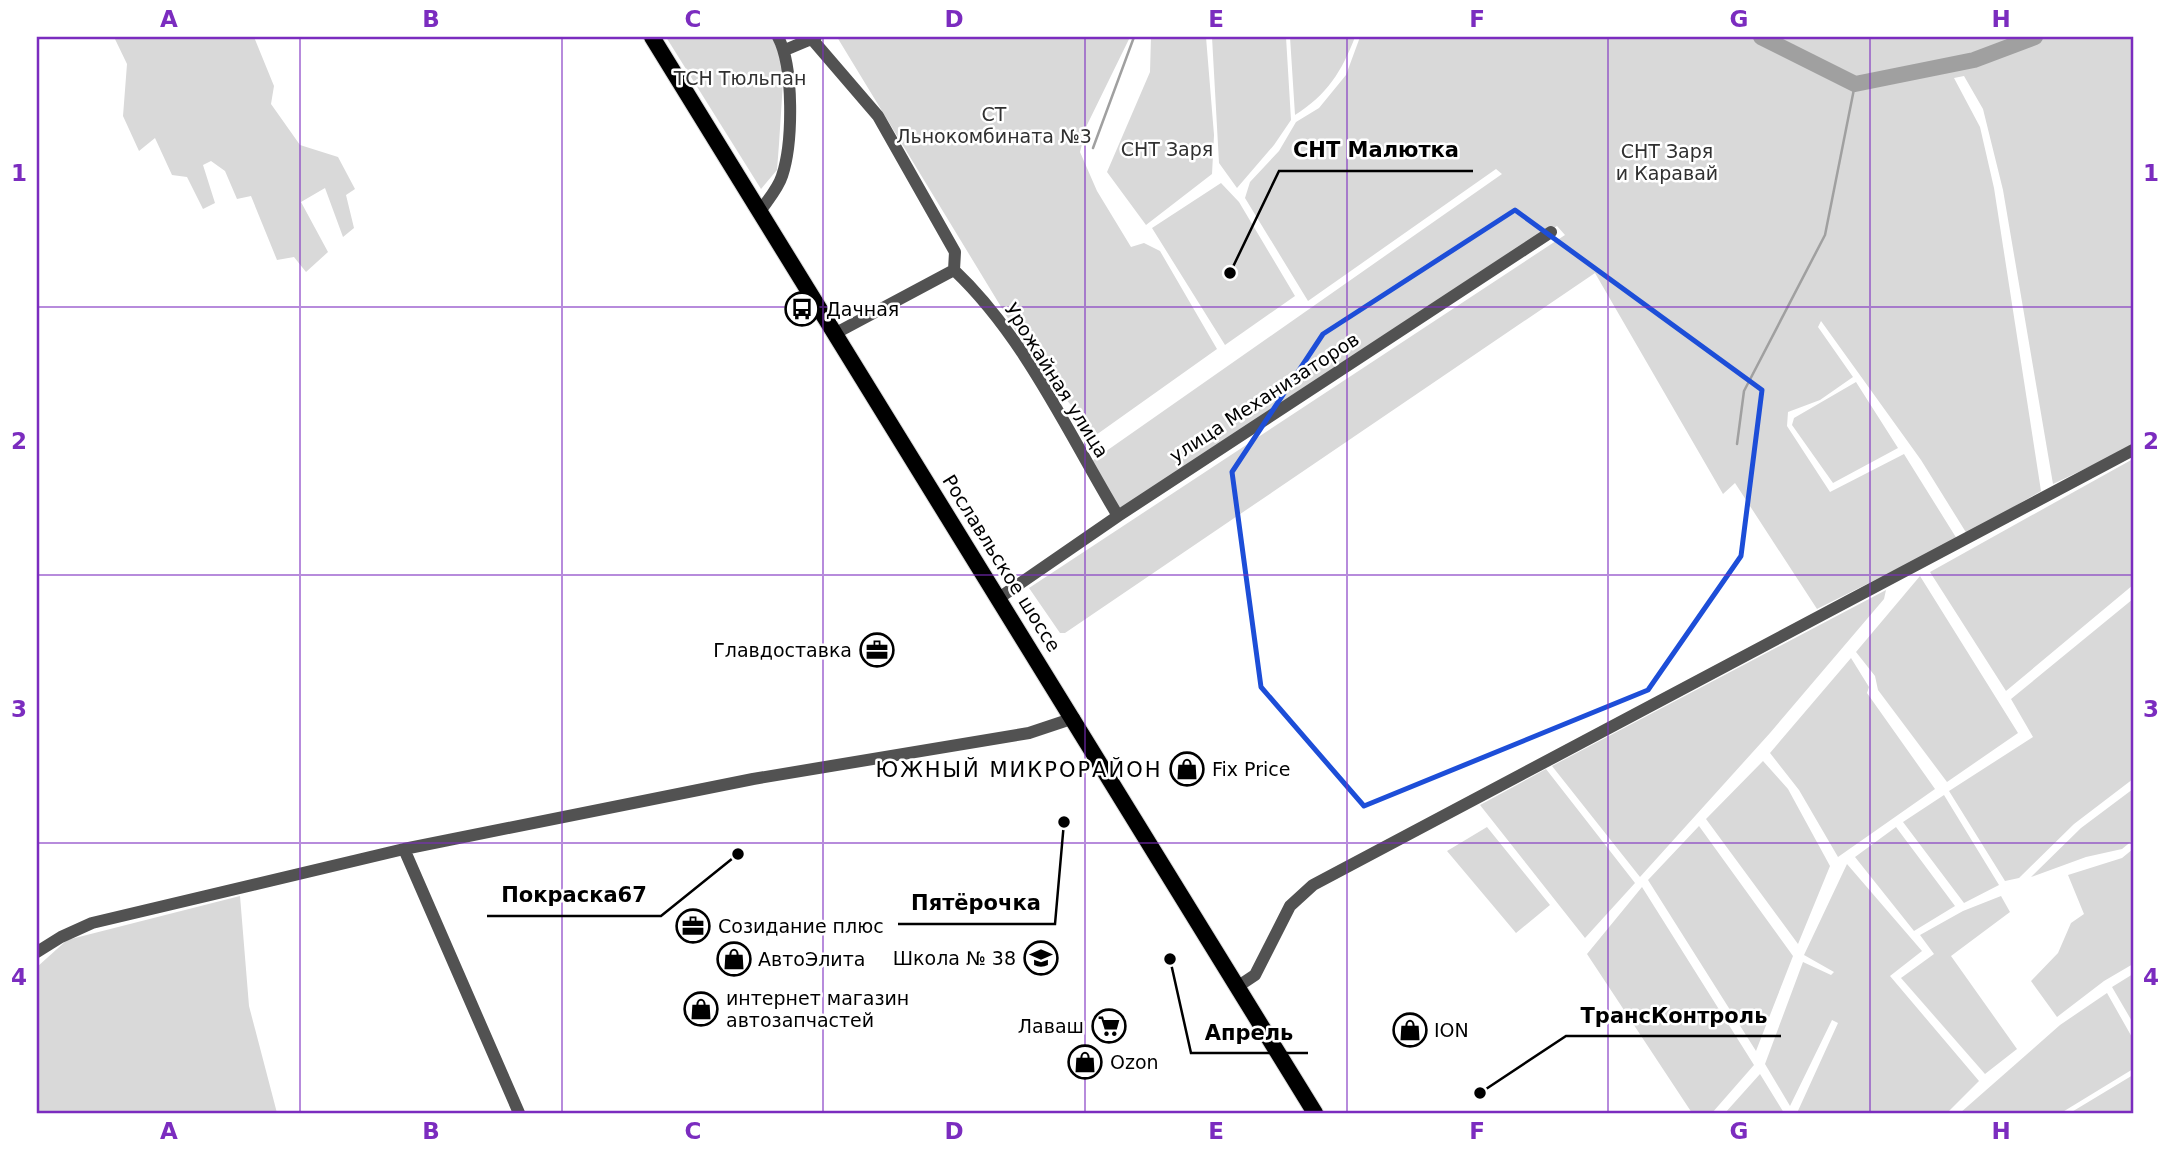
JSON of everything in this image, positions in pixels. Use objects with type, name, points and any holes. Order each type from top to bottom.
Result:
[{"type":"main road","name":"Рославльское шоссе","points":[[652,37],[1315,1113]]},
{"type":"street","points":[[759,213],[782,177],[789,131],[785,50],[778,37]]},
{"type":"street","points":[[785,50],[813,38],[878,116],[955,252],[954,270],[836,333]]},
{"type":"street","name":"улица Механизаторов","points":[[999,598],[1118,516],[1551,232]]},
{"type":"street","name":"Урожайная улица","points":[[954,270],[976,291],[1009,331],[1118,516]]},
{"type":"street","points":[[1237,987],[1255,975],[1290,906],[1313,885],[2133,450]]},
{"type":"street","points":[[37,952],[92,923],[404,849],[754,779],[1028,733],[1074,718]]},
{"type":"street","points":[[404,849],[519,1113]]},
{"type":"highlighted area","points":[[1515,210],[1762,390],[1741,556],[1648,690],[1364,806],[1261,687],[1232,472],[1323,334]]},
{"type":"green space","points":[[114,37],[254,37],[274,86],[271,104],[300,145],[338,157],[355,189],[346,195],[354,228],[343,237],[325,188],[301,202],[328,252],[306,272],[294,257],[277,260],[251,196],[237,199],[225,171],[211,161],[203,165],[215,203],[203,209],[187,177],[172,175],[155,138],[139,151],[123,116],[127,64]]},
{"type":"green space","name":"ТСН Тюльпан","points":[[666,37],[772,37],[784,66],[779,144],[777,170],[761,189]]},
{"type":"green space","name":"СТ Льнокомбината №3","points":[[837,37],[1130,37],[1087,125],[1080,152],[1097,191],[1131,247],[1144,243],[1160,251],[1217,349],[1096,435],[1034,361]]},
{"type":"green space","name":"СНТ Заря","points":[[1151,37],[1206,37],[1214,135],[1212,174],[1146,225],[1107,172],[1150,72]]},
{"type":"green space","name":"СНТ Заря","points":[[1212,37],[1286,37],[1291,120],[1274,145],[1237,188],[1219,163]]},
{"type":"green space","points":[[1290,37],[1355,37],[1345,61],[1332,81],[1316,99],[1295,115]]},
{"type":"green space","name":"СНТ Заря и Каравай","points":[[1360,37],[2133,37],[2133,446],[2053,484],[2003,190],[1983,109],[1964,76],[1954,78],[1980,127],[1994,188],[2041,491],[1967,534],[1921,460],[1821,321],[1818,327],[1853,377],[1820,400],[1788,412],[1787,426],[1830,492],[1904,454],[1957,539],[1817,609],[1735,483],[1723,494],[1595,273],[1065,633],[1060,633],[1029,588],[1565,235],[1557,226],[1123,515],[1092,461],[1502,174],[1496,169],[1308,301],[1245,198],[1250,182],[1279,151],[1296,122],[1319,108],[1346,75]]},
{"type":"green space","points":[[1221,183],[1239,202],[1295,296],[1225,345],[1152,228]]},
{"type":"green space","points":[[1856,382],[1898,448],[1833,483],[1792,425],[1794,418]]},
{"type":"green space","points":[[2133,459],[2133,585],[2006,691],[1930,572]]},
{"type":"green space","points":[[1920,576],[2018,733],[1947,782],[1878,690],[1875,676],[1856,652]]},
{"type":"green space","points":[[1886,590],[1884,599],[1770,733],[1640,877],[1552,766]]},
{"type":"green space","points":[[2133,599],[2133,779],[2074,824],[2019,878],[2005,881],[1949,791],[2033,737],[2011,699]]},
{"type":"green space","points":[[1851,658],[1869,687],[1867,693],[1935,789],[1838,857],[1799,790],[1770,753]]},
{"type":"green space","points":[[1763,761],[1788,789],[1830,866],[1798,944],[1706,819]]},
{"type":"green space","points":[[1546,769],[1635,883],[1585,938],[1480,805]]},
{"type":"green space","points":[[2133,789],[2133,840],[2122,849],[2086,857],[2031,877],[2081,828]]},
{"type":"green space","points":[[1944,795],[1999,885],[1964,903],[1903,822]]},
{"type":"green space","points":[[1699,826],[1793,956],[1756,1051],[1648,880]]},
{"type":"green space","points":[[1487,827],[1550,905],[1516,933],[1447,851]]},
{"type":"green space","points":[[1896,827],[1955,906],[1914,931],[1855,857]]},
{"type":"green space","points":[[2133,849],[2133,964],[2104,981],[2057,1017],[2031,981],[2058,953],[2071,923],[2084,914],[2068,875],[2122,858]]},
{"type":"green space","points":[[1847,864],[1922,951],[1890,976],[1979,1081],[1947,1113],[1797,1113],[1838,1023],[1832,1020],[1790,1106],[1765,1064],[1803,962],[1831,975],[1834,972],[1804,955]]},
{"type":"green space","points":[[1642,887],[1754,1065],[1712,1113],[1692,1113],[1587,954]]},
{"type":"green space","points":[[240,896],[249,1006],[277,1113],[37,1113],[37,967],[67,940]]},
{"type":"green space","points":[[2001,896],[2010,912],[1951,956],[2017,1049],[1985,1074],[1901,978],[1934,954],[1920,935],[1963,911]]},
{"type":"green space","points":[[2133,974],[2133,1023],[2112,987]]},
{"type":"green space","points":[[2107,993],[2133,1039],[2133,1069],[2061,1113],[1960,1113],[2060,1025]]},
{"type":"green space","points":[[1760,1074],[1784,1113],[1725,1113]]},
{"type":"green space","points":[[2133,1075],[2133,1113],[2070,1113]]},
{"type":"waterway","points":[[1093,148],[1134,37]]},
{"type":"waterway","points":[[1761,37],[1855,84],[1974,60],[2035,37]]},
{"type":"waterway","points":[[1737,444],[1744,391],[1825,235],[1855,84]]},
{"type":"place","name":"СНТ Малютка","points":[[1230,273]]},
{"type":"place","name":"Дачная","points":[[802,309]]},
{"type":"place","name":"Главдоставка","points":[[877,650]]},
{"type":"place","name":"Fix Price","points":[[1187,769]]},
{"type":"place","name":"Пятёрочка","points":[[1064,822]]},
{"type":"place","name":"Покраска67","points":[[738,854]]},
{"type":"place","name":"Созидание плюс","points":[[693,926]]},
{"type":"place","name":"Школа № 38","points":[[1041,958]]},
{"type":"place","name":"АвтоЭлита","points":[[734,959]]},
{"type":"place","name":"Апрель","points":[[1170,959]]},
{"type":"place","name":"интернет магазин автозапчастей","points":[[701,1009]]},
{"type":"place","name":"Лаваш","points":[[1109,1026]]},
{"type":"place","name":"ION","points":[[1410,1030]]},
{"type":"place","name":"Ozon","points":[[1085,1062]]},
{"type":"place","name":"ТрансКонтроль","points":[[1480,1093]]},
{"type":"district","name":"ЮЖНЫЙ МИКРОРАЙОН","points":[[1019,770]]}]
